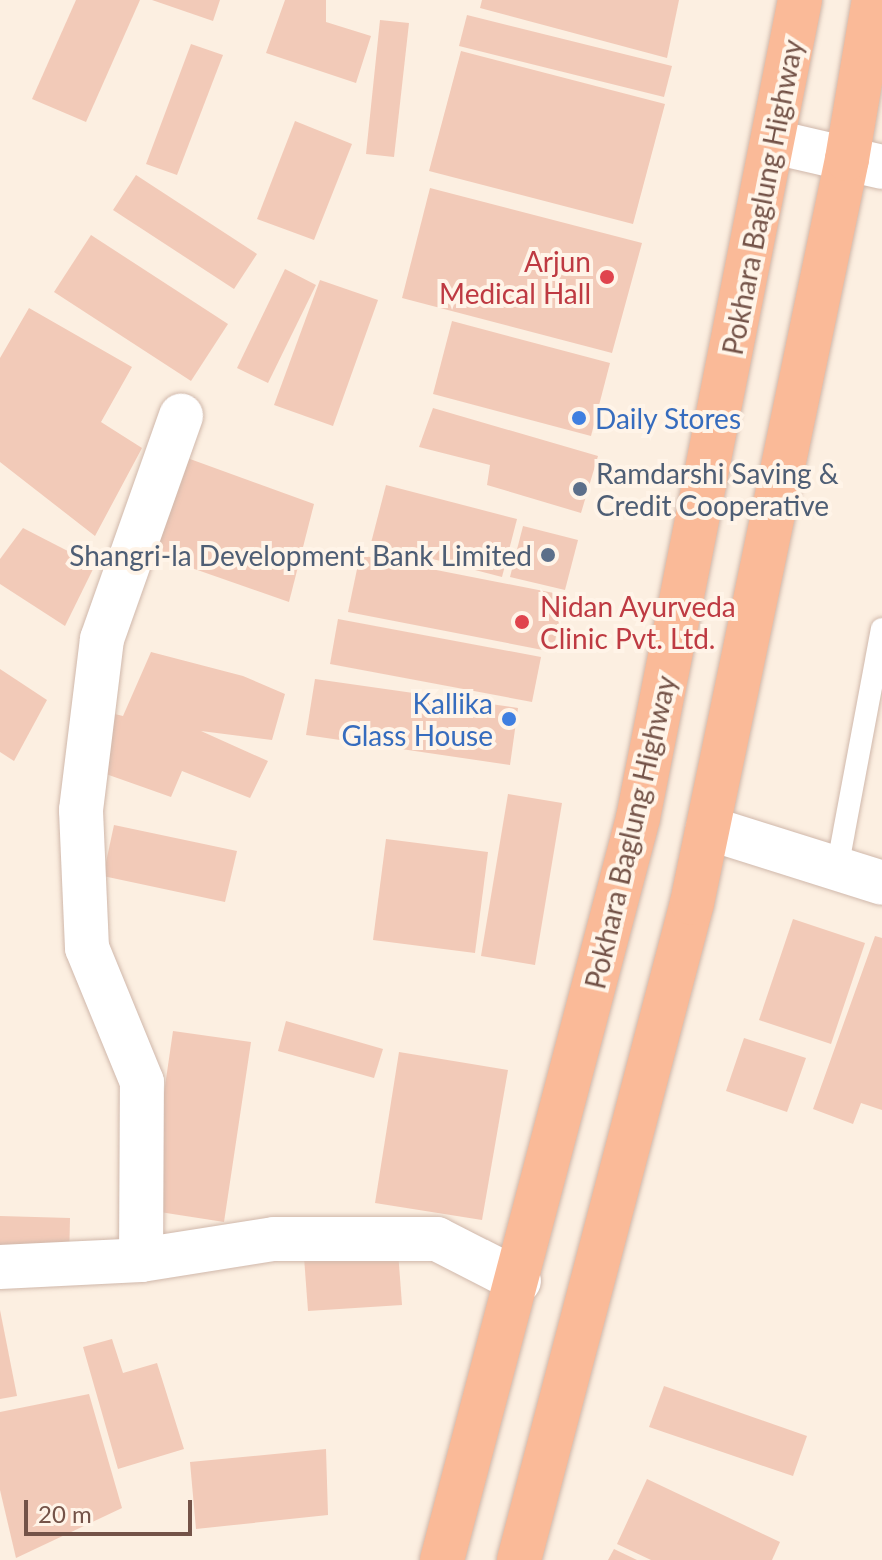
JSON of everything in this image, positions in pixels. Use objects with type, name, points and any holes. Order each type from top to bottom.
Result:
[{"type":"highway","name":"Pokhara Baglung Highway","points":[[442,1560],[519,1281],[638,818],[800,0]]},
{"type":"highway","points":[[519,1560],[598,1273],[708,828],[864,163],[874,0]]},
{"type":"street","points":[[774,142],[864,163]]},
{"type":"street","points":[[141,1260],[142,1082],[87,948],[81,810],[102,639],[181,416]]},
{"type":"street","points":[[708,828],[882,883]]},
{"type":"street","points":[[0,1267],[141,1260],[274,1239],[437,1239],[519,1281]]},
{"type":"lane","points":[[837,869],[882,629]]},
{"type":"building","points":[[76,0],[140,0],[86,122],[32,99]]},
{"type":"building","points":[[152,0],[220,0],[213,21]]},
{"type":"building","points":[[285,0],[326,0],[326,22],[371,36],[356,83],[266,53]]},
{"type":"building","points":[[482,0],[679,0],[667,58],[480,8]]},
{"type":"building","points":[[467,15],[672,66],[664,97],[459,46]]},
{"type":"building","points":[[380,20],[409,23],[394,157],[366,154]]},
{"type":"building","points":[[191,44],[223,55],[177,175],[146,164]]},
{"type":"building","points":[[461,51],[665,104],[633,224],[429,171]]},
{"type":"building","points":[[295,121],[352,144],[314,240],[257,219]]},
{"type":"building","points":[[136,175],[257,254],[234,289],[113,210]]},
{"type":"building","points":[[430,188],[642,243],[612,353],[402,298]]},
{"type":"building","points":[[91,235],[228,324],[191,381],[54,292]]},
{"type":"building","points":[[285,269],[316,285],[268,383],[237,368]]},
{"type":"building","points":[[320,280],[378,300],[333,426],[274,405]]},
{"type":"building","points":[[29,308],[132,367],[101,422],[142,448],[95,536],[0,462],[0,358]]},
{"type":"building","points":[[452,321],[610,363],[591,436],[433,394]]},
{"type":"building","points":[[433,408],[598,456],[581,513],[487,485],[490,465],[419,447]]},
{"type":"building","points":[[179,455],[314,504],[289,602],[146,552]]},
{"type":"building","points":[[386,485],[517,519],[502,577],[371,543]]},
{"type":"building","points":[[523,526],[578,540],[565,590],[510,577]]},
{"type":"building","points":[[23,528],[95,565],[65,626],[0,584],[0,559]]},
{"type":"building","points":[[360,555],[564,595],[553,652],[348,612]]},
{"type":"building","points":[[338,619],[541,657],[532,702],[330,664]]},
{"type":"building","points":[[151,652],[243,676],[285,694],[272,740],[201,731],[268,761],[250,798],[182,771],[171,797],[89,768],[102,711],[123,716]]},
{"type":"building","points":[[0,669],[47,700],[14,761],[0,752]]},
{"type":"building","points":[[315,679],[518,708],[510,765],[306,735]]},
{"type":"building","points":[[508,794],[562,803],[535,965],[481,956]]},
{"type":"building","points":[[114,825],[237,851],[225,902],[103,876]]},
{"type":"building","points":[[386,839],[488,852],[475,953],[373,940]]},
{"type":"building","points":[[793,919],[865,943],[831,1044],[759,1020]]},
{"type":"building","points":[[875,936],[882,938],[882,1110],[861,1103],[853,1124],[813,1109]]},
{"type":"building","points":[[286,1021],[383,1049],[374,1078],[278,1051]]},
{"type":"building","points":[[173,1031],[251,1042],[224,1222],[147,1210]]},
{"type":"building","points":[[744,1038],[806,1058],[787,1112],[726,1091]]},
{"type":"building","points":[[399,1052],[508,1070],[482,1220],[375,1203]]},
{"type":"building","points":[[0,1216],[70,1218],[69,1262],[0,1261]]},
{"type":"building","points":[[398,1251],[402,1305],[308,1311],[304,1257]]},
{"type":"building","points":[[0,1310],[17,1396],[0,1399]]},
{"type":"building","points":[[112,1339],[123,1373],[157,1363],[184,1449],[118,1469],[83,1347]]},
{"type":"building","points":[[664,1386],[807,1436],[793,1476],[649,1427]]},
{"type":"building","points":[[89,1394],[122,1508],[16,1558],[0,1490],[0,1412]]},
{"type":"building","points":[[326,1449],[328,1515],[196,1529],[190,1462]]},
{"type":"building","points":[[647,1479],[780,1542],[772,1560],[651,1560],[617,1544]]},
{"type":"building","points":[[614,1549],[637,1560],[608,1560]]},
{"type":"place","name":"Arjun Medical Hall","points":[[607,277]]},
{"type":"place","name":"Daily Stores","points":[[579,418]]},
{"type":"place","name":"Ramdarshi Saving & Credit Cooperative","points":[[580,489]]},
{"type":"place","name":"Shangri-la Development Bank Limited","points":[[548,555]]},
{"type":"place","name":"Nidan Ayurveda Clinic Pvt. Ltd.","points":[[522,622]]},
{"type":"place","name":"Kallika Glass House","points":[[509,719]]}]
